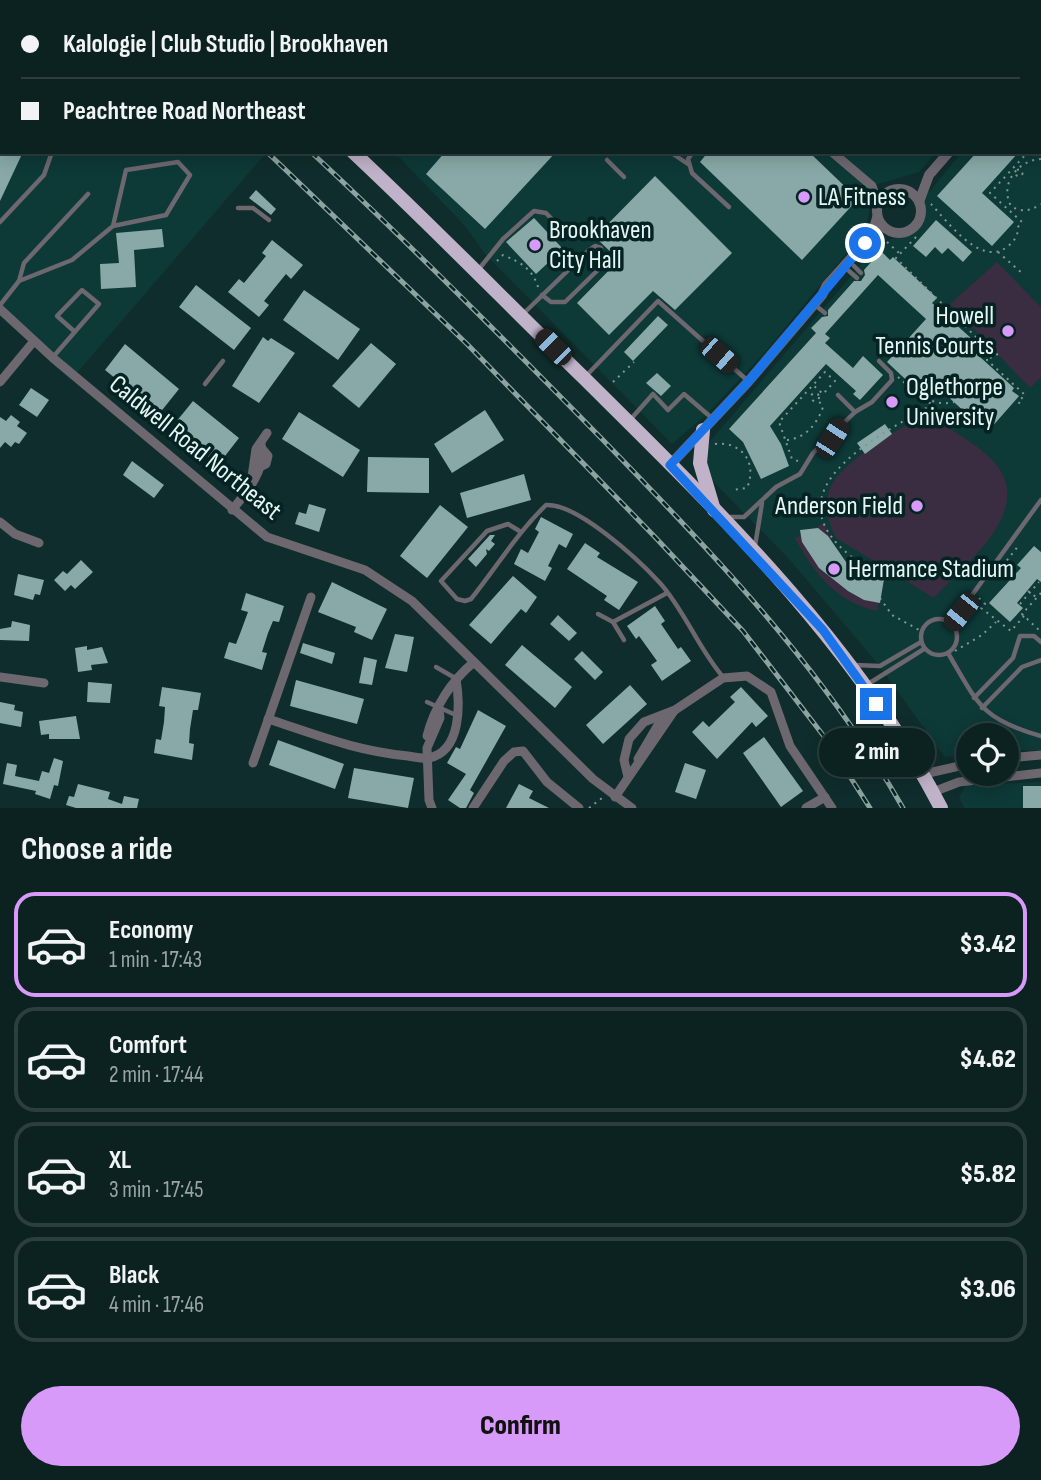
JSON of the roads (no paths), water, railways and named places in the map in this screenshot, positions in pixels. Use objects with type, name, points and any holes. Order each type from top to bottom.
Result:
[{"type":"highway","points":[[355,154],[628,421],[756,555],[823,630],[849,665],[924,774],[942,808]]},
{"type":"highway","points":[[708,425],[700,463],[717,514]]},
{"type":"street","points":[[834,154],[872,186],[887,192],[908,191],[926,180],[947,154]]},
{"type":"street","points":[[818,300],[855,272],[877,240],[907,232],[918,223],[924,203],[926,180]]},
{"type":"street","points":[[670,465],[748,382],[818,300],[827,285],[872,235],[878,204],[872,186]]},
{"type":"street","points":[[908,191],[924,203]]},
{"type":"street","points":[[878,204],[887,192]]},
{"type":"street","points":[[877,218],[890,238]]},
{"type":"street","name":"Caldwell Road Northeast","points":[[0,307],[53,358],[267,537],[346,562],[384,580],[412,601],[615,797],[632,808]]},
{"type":"street","points":[[0,382],[34,341]]},
{"type":"street","points":[[232,510],[255,482],[255,469],[267,433]]},
{"type":"street","points":[[0,522],[15,534],[39,543]]},
{"type":"street","points":[[253,763],[311,597]]},
{"type":"street","points":[[432,808],[429,800],[430,722],[456,679],[474,662]]},
{"type":"street","points":[[631,774],[624,760],[629,739],[644,722],[675,710],[723,678],[747,676],[771,692],[790,746],[832,808]]},
{"type":"street","points":[[0,677],[44,683]]},
{"type":"street","points":[[268,719],[366,752],[444,751],[459,716],[456,679]]},
{"type":"street","points":[[615,797],[656,733],[675,710]]},
{"type":"street","points":[[472,808],[504,761],[514,751],[523,751],[547,782],[579,808]]},
{"type":"street","points":[[1019,757],[1041,755]]},
{"type":"street","points":[[924,774],[956,767]]},
{"type":"street","points":[[933,792],[971,780],[1041,773]]},
{"type":"street","points":[[806,808],[825,797]]},
{"type":"lane","points":[[0,222],[44,175],[51,154]]},
{"type":"lane","points":[[673,154],[689,164]]},
{"type":"lane","points":[[692,154],[688,159],[692,173],[729,207]]},
{"type":"lane","points":[[607,160],[624,177]]},
{"type":"lane","points":[[19,281],[72,260],[113,226],[166,215],[190,175],[178,162],[125,170],[113,226]]},
{"type":"lane","points":[[0,307],[19,281],[24,262],[88,194]]},
{"type":"lane","points":[[238,208],[253,208],[269,220]]},
{"type":"lane","points":[[477,271],[503,239],[534,211],[546,213],[564,232]]},
{"type":"lane","points":[[522,316],[540,293],[589,250],[595,246],[601,248],[602,266],[565,302],[551,302],[540,293]]},
{"type":"lane","points":[[53,358],[99,304],[82,290],[57,316],[75,332]]},
{"type":"lane","points":[[818,300],[825,313]]},
{"type":"lane","points":[[584,379],[658,301],[748,382]]},
{"type":"lane","points":[[205,384],[223,361]]},
{"type":"lane","points":[[717,514],[744,517],[776,487],[800,474],[813,453],[855,412],[873,402],[892,380],[891,373],[879,361]]},
{"type":"lane","points":[[628,421],[653,394],[668,410],[684,394],[708,425]]},
{"type":"lane","points":[[838,396],[855,412]]},
{"type":"lane","points":[[951,624],[1041,500]]},
{"type":"lane","points":[[756,555],[754,536],[762,502]]},
{"type":"lane","points":[[522,532],[508,524],[487,531],[441,581],[457,599],[471,599],[545,505],[563,506],[597,528],[660,583],[708,660],[723,678]]},
{"type":"lane","points":[[613,622],[667,593]]},
{"type":"lane","points":[[598,614],[613,622],[624,640]]},
{"type":"lane","points":[[944,620],[951,624],[957,640],[948,653],[937,656],[924,649],[921,631],[931,621],[944,620]]},
{"type":"lane","points":[[974,698],[1013,658],[1020,636],[1034,636],[1041,642]]},
{"type":"lane","points":[[849,665],[880,666],[921,642]]},
{"type":"lane","points":[[865,687],[924,649]]},
{"type":"lane","points":[[948,653],[982,708],[1008,727],[1041,736]]},
{"type":"lane","points":[[982,708],[1022,667],[1041,660]]},
{"type":"lane","points":[[436,667],[456,679]]},
{"type":"lane","points":[[427,702],[459,716]]},
{"type":"lane","points":[[644,722],[656,733]]},
{"type":"railway","points":[[269,154],[467,344],[743,631],[826,739],[870,808]]},
{"type":"railway","points":[[313,154],[531,366],[725,569],[838,707],[903,808]]},
{"type":"place","name":"LA Fitness","points":[[804,197]]},
{"type":"place","name":"Brookhaven City Hall","points":[[535,245]]},
{"type":"place","name":"Howell Tennis Courts","points":[[1008,331]]},
{"type":"place","name":"Oglethorpe University","points":[[892,402]]},
{"type":"place","name":"Anderson Field","points":[[917,506]]},
{"type":"place","name":"Hermance Stadium","points":[[834,569]]}]
